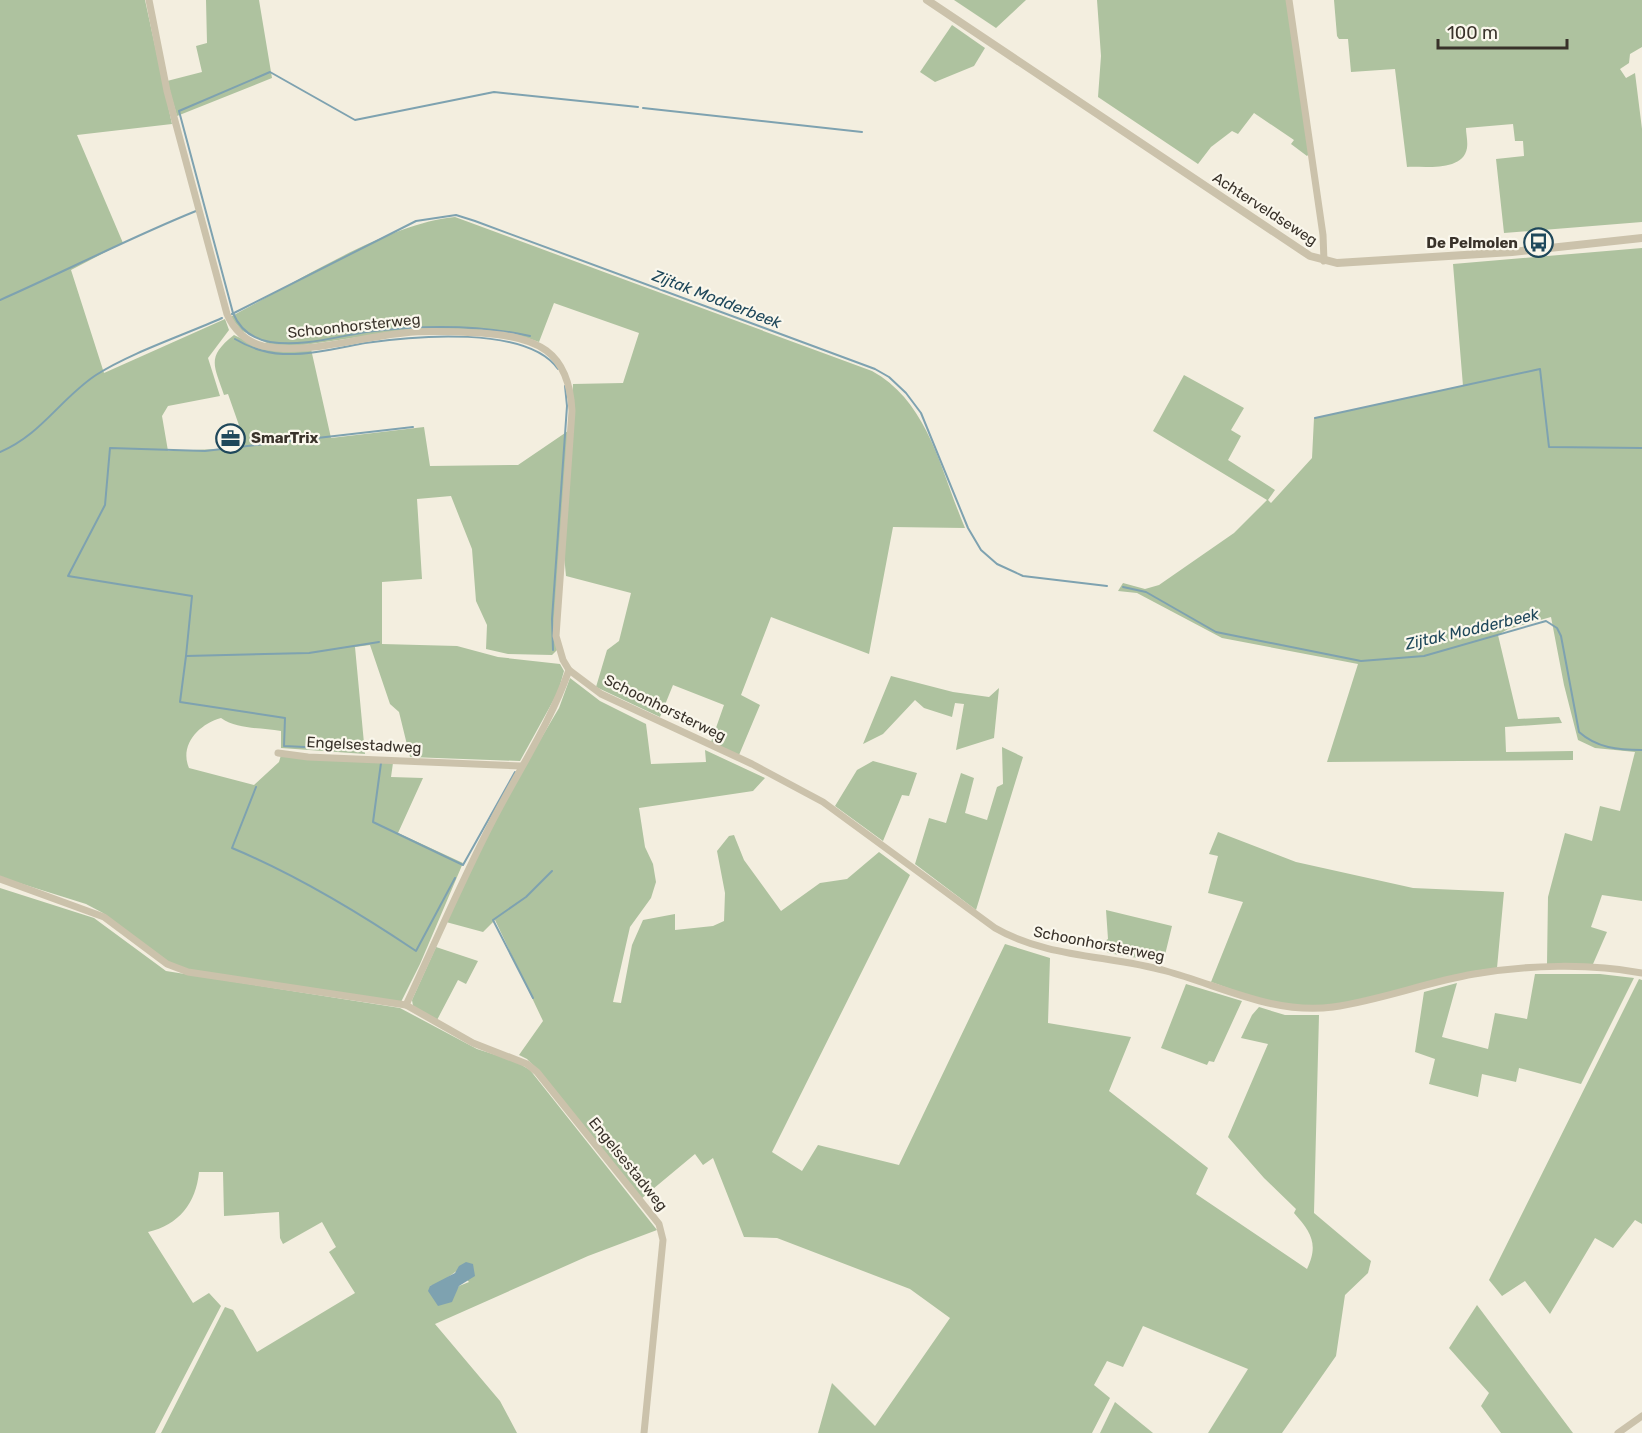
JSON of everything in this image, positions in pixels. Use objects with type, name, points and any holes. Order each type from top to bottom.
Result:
[{"type":"street","name":"Schoonhorsterweg","points":[[150,0],[167,92],[227,314],[239,333],[261,346],[289,348],[404,333],[489,334],[518,338],[543,346],[561,364],[569,385],[572,411],[556,636],[563,660],[569,670],[601,694],[752,764],[823,802],[995,928],[1018,941],[1049,950],[1165,970],[1251,999],[1302,1009],[1342,1005],[1475,974],[1505,970],[1603,969],[1642,973]]},
{"type":"street","name":"Achterveldseweg","points":[[927,0],[1300,250],[1324,261],[1337,263],[1512,252],[1642,238]]},
{"type":"street","points":[[1289,0],[1323,235],[1324,261]]},
{"type":"street","points":[[406,1005],[455,893],[521,765],[555,707],[569,670]]},
{"type":"street","name":"Engelsestadweg","points":[[278,753],[308,757],[521,765]]},
{"type":"street","name":"Engelsestadweg","points":[[0,879],[104,917],[125,930],[167,964],[188,972],[406,1005],[472,1043],[526,1064],[537,1072],[659,1224],[663,1240],[644,1433]]},
{"type":"street","points":[[1618,1433],[1642,1416]]},
{"type":"green space","points":[[0,0],[145,0],[172,124],[77,135],[123,243],[71,270],[104,373],[225,319],[229,330],[208,358],[220,396],[168,406],[162,416],[168,451],[243,448],[241,431],[228,394],[224,395],[215,369],[219,349],[234,335],[257,346],[311,349],[331,438],[424,427],[430,466],[518,465],[568,431],[557,650],[552,655],[508,654],[486,649],[487,625],[476,601],[472,549],[451,496],[417,499],[422,579],[382,582],[382,644],[457,646],[498,657],[560,664],[564,671],[558,692],[520,761],[410,757],[399,712],[390,704],[370,645],[355,647],[365,754],[281,748],[281,731],[235,725],[221,718],[205,725],[189,744],[187,759],[189,768],[254,785],[279,762],[281,755],[393,763],[391,777],[423,778],[398,833],[463,863],[420,964],[401,1002],[176,969],[103,913],[86,904],[0,877]]},
{"type":"green space","points":[[206,0],[259,0],[272,78],[177,116],[167,81],[202,72],[196,46],[207,43]]},
{"type":"green space","points":[[954,0],[1026,0],[996,28]]},
{"type":"green space","points":[[1097,0],[1287,0],[1309,154],[1307,156],[1291,144],[1294,140],[1254,113],[1238,134],[1232,131],[1211,147],[1198,164],[1098,97],[1101,56]]},
{"type":"green space","points":[[1334,0],[1642,0],[1642,47],[1630,54],[1629,63],[1620,69],[1626,78],[1635,73],[1642,129],[1642,222],[1504,233],[1496,159],[1524,156],[1523,141],[1515,141],[1513,124],[1466,128],[1467,148],[1464,156],[1458,161],[1442,166],[1407,167],[1395,69],[1351,72],[1348,39],[1339,39],[1337,36]]},
{"type":"green space","points":[[952,25],[985,48],[974,66],[935,82],[920,72]]},
{"type":"green space","points":[[455,217],[872,371],[891,384],[907,401],[931,440],[965,528],[893,527],[869,654],[771,617],[741,695],[760,705],[739,755],[711,742],[724,705],[673,685],[660,717],[596,687],[607,650],[619,641],[631,593],[566,576],[564,555],[573,384],[623,383],[639,333],[554,303],[539,342],[524,337],[400,331],[304,345],[271,345],[242,331],[230,317],[370,243],[428,222]]},
{"type":"green space","points":[[1642,248],[1642,901],[1602,895],[1591,927],[1607,932],[1593,964],[1547,964],[1548,897],[1565,833],[1592,841],[1600,806],[1620,811],[1635,752],[1595,748],[1578,740],[1564,685],[1551,617],[1508,629],[1498,635],[1518,719],[1559,717],[1562,723],[1505,727],[1506,752],[1573,751],[1573,760],[1327,762],[1358,664],[1222,638],[1137,593],[1118,591],[1123,583],[1145,589],[1159,585],[1234,533],[1267,500],[1153,431],[1184,375],[1244,408],[1231,430],[1241,436],[1228,460],[1275,490],[1268,500],[1271,503],[1312,458],[1314,418],[1463,386],[1453,264]]},
{"type":"green space","points":[[891,676],[953,692],[989,697],[999,688],[994,738],[956,750],[964,704],[955,703],[952,717],[924,708],[915,700],[883,734],[863,744]]},
{"type":"green space","points":[[570,678],[600,701],[646,724],[651,764],[706,762],[705,750],[765,778],[753,791],[639,808],[645,847],[653,864],[656,882],[651,898],[630,927],[613,1002],[621,1003],[632,945],[643,920],[675,914],[675,930],[713,926],[724,921],[725,893],[717,851],[729,836],[734,835],[744,860],[781,911],[820,883],[847,879],[879,852],[910,875],[772,1152],[802,1171],[818,1145],[899,1165],[1005,944],[1050,958],[1048,1023],[1131,1037],[1109,1091],[1208,1168],[1196,1194],[1307,1269],[1313,1245],[1309,1232],[1294,1213],[1296,1209],[1264,1178],[1228,1137],[1268,1044],[1241,1038],[1252,1015],[1259,1007],[1285,1015],[1319,1015],[1314,1213],[1371,1261],[1368,1273],[1345,1295],[1336,1356],[1282,1433],[1208,1433],[1248,1369],[1143,1326],[1123,1367],[1107,1361],[1094,1385],[1110,1398],[1092,1433],[818,1433],[832,1383],[875,1426],[950,1318],[910,1289],[777,1238],[744,1237],[713,1158],[703,1165],[695,1154],[641,1199],[538,1070],[527,1059],[519,1055],[543,1021],[495,920],[483,932],[446,922],[453,901],[520,774],[559,708]]},
{"type":"green space","points":[[1002,747],[1023,757],[976,910],[915,864],[929,818],[946,823],[961,773],[974,778],[965,813],[987,820],[997,787],[1003,784]]},
{"type":"green space","points":[[873,761],[917,773],[909,796],[902,795],[883,841],[835,806],[857,770]]},
{"type":"green space","points":[[1218,832],[1296,862],[1413,888],[1504,892],[1497,968],[1473,971],[1377,997],[1329,1006],[1304,1007],[1280,1004],[1211,982],[1243,902],[1208,893],[1218,856],[1209,854]]},
{"type":"green space","points":[[0,888],[94,918],[166,971],[400,1008],[477,1049],[515,1061],[530,1070],[657,1230],[588,1256],[435,1324],[500,1401],[517,1433],[161,1433],[225,1307],[233,1310],[257,1352],[355,1293],[329,1252],[336,1247],[322,1222],[283,1244],[280,1238],[279,1212],[224,1216],[223,1172],[199,1172],[194,1193],[184,1211],[169,1224],[148,1232],[193,1303],[209,1293],[221,1306],[155,1433],[0,1433]],"holes":[[[458,1270],[469,1282],[459,1286],[453,1295],[430,1286],[440,1283]]]},
{"type":"green space","points":[[1106,910],[1172,926],[1164,959],[1161,962],[1108,953],[1102,943],[1108,939]]},
{"type":"green space","points":[[436,947],[478,961],[466,984],[458,980],[437,1020],[413,1006],[412,1000]]},
{"type":"green space","points":[[1535,974],[1600,974],[1634,978],[1581,1084],[1519,1068],[1516,1082],[1482,1074],[1478,1097],[1429,1084],[1435,1059],[1415,1052],[1424,992],[1457,983],[1442,1037],[1488,1049],[1495,1013],[1527,1019]]},
{"type":"green space","points":[[1639,979],[1642,980],[1642,1224],[1635,1220],[1613,1248],[1595,1238],[1550,1314],[1525,1281],[1502,1296],[1489,1280]]},
{"type":"green space","points":[[1186,984],[1242,1001],[1214,1062],[1209,1061],[1207,1065],[1161,1048]]},
{"type":"green space","points":[[1477,1305],[1573,1433],[1501,1433],[1481,1406],[1489,1393],[1449,1348]]},
{"type":"green space","points":[[1115,1402],[1153,1433],[1100,1433]]},
{"type":"water","points":[[466,1262],[473,1264],[475,1276],[459,1286],[452,1302],[438,1306],[428,1291],[430,1286],[455,1273],[459,1266]]},
{"type":"waterway","points":[[530,336],[489,329],[448,327],[366,332],[294,343],[270,342],[253,336],[243,329],[233,313],[179,111],[270,72],[355,120],[494,92],[638,107]]},
{"type":"waterway","points":[[643,108],[862,132]]},
{"type":"waterway","points":[[0,300],[196,211]]},
{"type":"waterway","name":"Zijtak Modderbeek","points":[[232,314],[416,221],[456,215],[875,369],[889,377],[906,393],[921,413],[968,528],[981,550],[997,564],[1023,576],[1107,586]]},
{"type":"waterway","name":"Zijtak Modderbeek","points":[[0,452],[27,436],[96,375],[141,352],[222,318]]},
{"type":"waterway","points":[[235,339],[264,351],[293,354],[386,340],[468,337],[522,345],[543,355],[558,369]]},
{"type":"waterway","points":[[1315,418],[1540,369],[1549,447],[1642,448]]},
{"type":"waterway","points":[[553,650],[552,619],[567,406],[565,386]]},
{"type":"waterway","points":[[379,642],[309,653],[186,656],[192,596],[68,576],[105,505],[110,448],[205,451],[413,427]]},
{"type":"waterway","name":"Zijtak Modderbeek","points":[[1123,587],[1146,592],[1216,632],[1361,661],[1424,656],[1546,621],[1557,628],[1561,636],[1579,732],[1601,745],[1642,750]]},
{"type":"waterway","points":[[186,656],[180,702],[285,718],[284,746],[346,749]]},
{"type":"waterway","points":[[381,763],[373,822],[463,865],[515,772]]},
{"type":"waterway","points":[[256,787],[232,848],[327,895],[416,951],[455,878]]},
{"type":"waterway","points":[[533,998],[493,920],[526,897],[552,871]]},
{"type":"place","name":"De Pelmolen","points":[[1539,243]]},
{"type":"place","name":"SmarTrix","points":[[230,438]]}]
